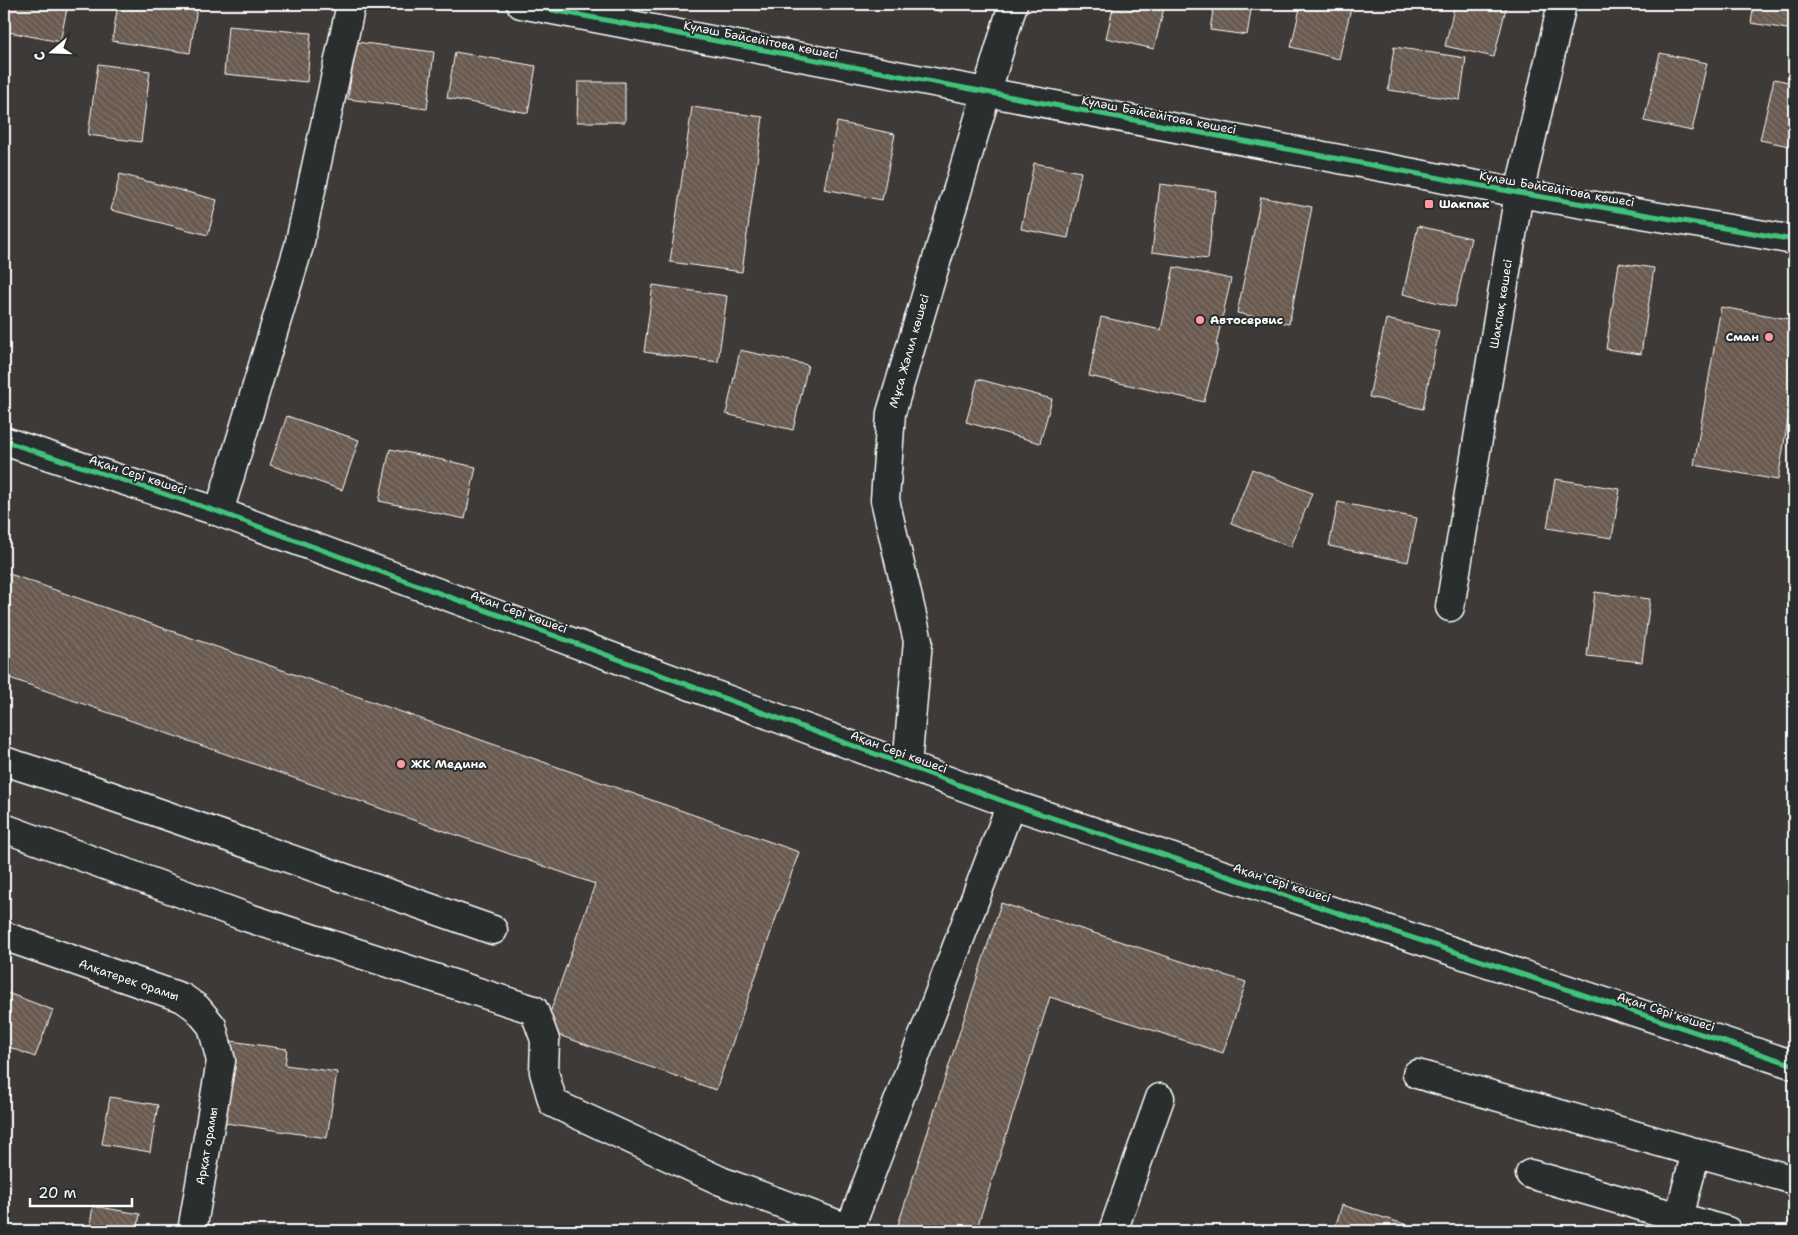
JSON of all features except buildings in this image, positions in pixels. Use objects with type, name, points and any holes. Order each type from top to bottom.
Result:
[{"type":"street","points":[[219,512],[300,246],[351,4]]},
{"type":"street","name":"Күләш Бәйсейітова көшесі","points":[[521,4],[1519,194],[1794,240]]},
{"type":"street","name":"Мұса Жәлил көшесі","points":[[906,766],[918,640],[885,500],[891,413],[1013,4]]},
{"type":"street","name":"Шақпақ көшесі","points":[[1450,607],[1519,194],[1562,4]]},
{"type":"street","name":"Ақан Сері көшесі","points":[[4,441],[219,512],[1012,804],[1794,1065]]},
{"type":"street","points":[[4,761],[85,787],[493,930]]},
{"type":"street","points":[[4,828],[249,918],[534,1010],[545,1040],[544,1072],[553,1103],[721,1181],[850,1230],[1012,804]]},
{"type":"street","name":"Алқатерек орамы","points":[[4,936],[183,998],[197,1008],[212,1026],[221,1060]]},
{"type":"street","name":"Арқат орамы","points":[[192,1231],[221,1060]]},
{"type":"street","points":[[1417,1074],[1794,1180]]},
{"type":"street","points":[[1113,1231],[1160,1098]]},
{"type":"street","points":[[1679,1217],[1696,1152]]},
{"type":"street","points":[[1530,1174],[1727,1231]]},
{"type":"cycle path","points":[[521,4],[1519,193],[1794,240]]},
{"type":"cycle path","points":[[4,441],[219,512],[1011,804],[1794,1065]]},
{"type":"place","name":"Шакпак","points":[[1429,204]]},
{"type":"place","name":"Автосервис","points":[[1200,320]]},
{"type":"place","name":"Сман","points":[[1769,337]]},
{"type":"place","name":"ЖК Медина","points":[[401,764]]}]
